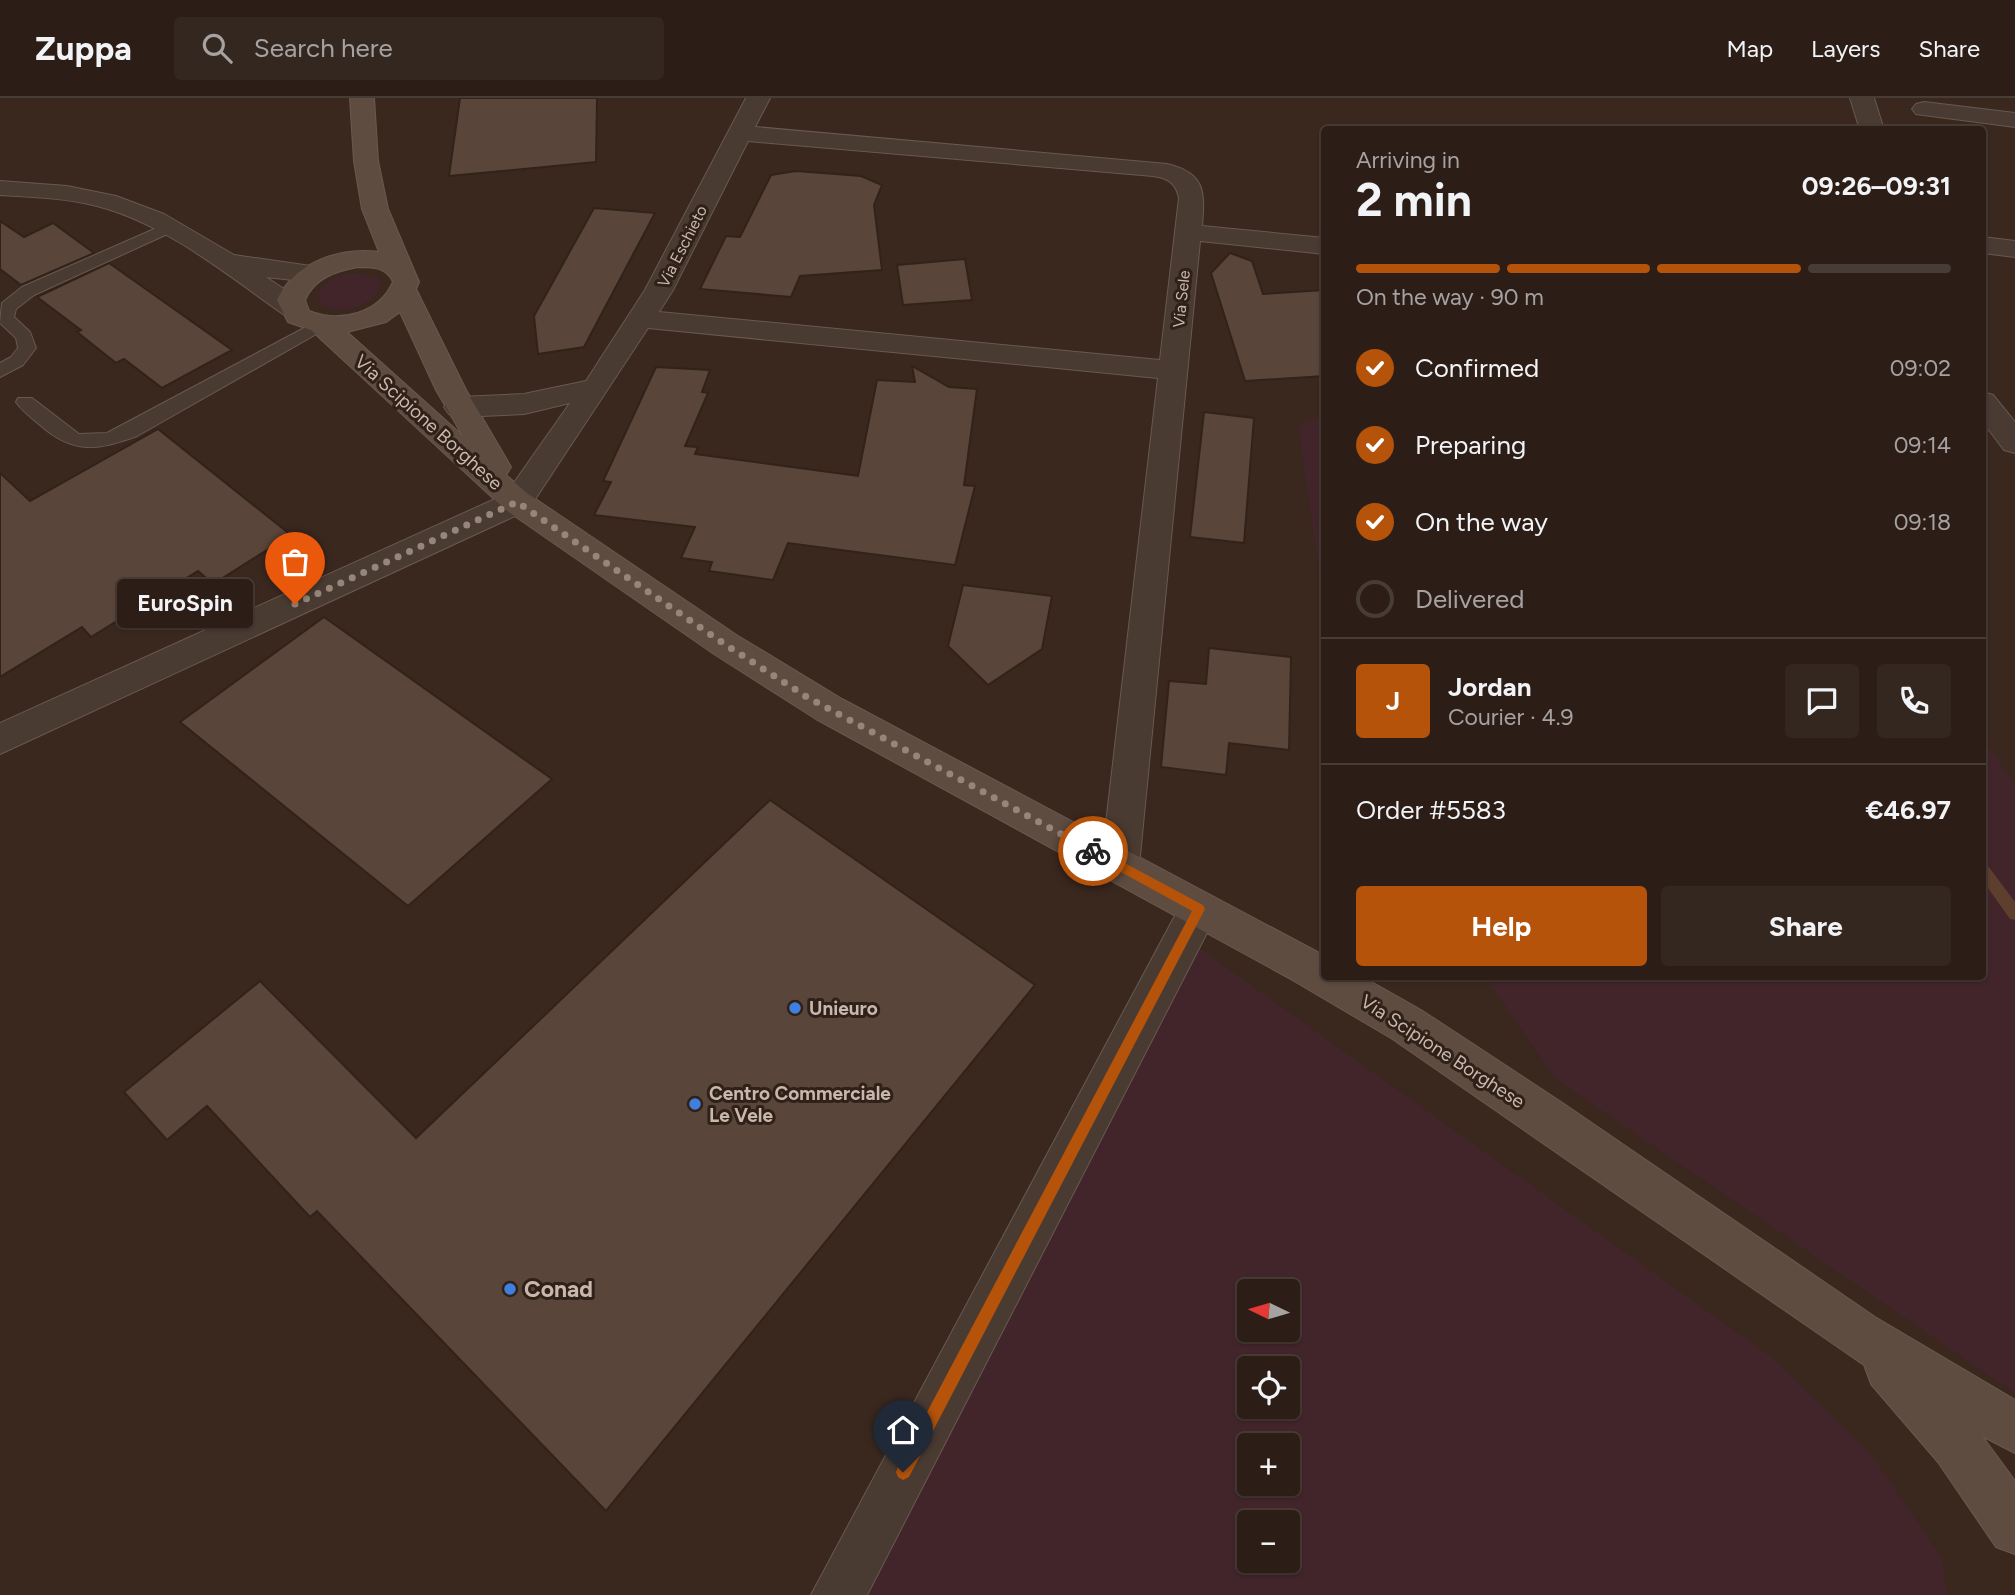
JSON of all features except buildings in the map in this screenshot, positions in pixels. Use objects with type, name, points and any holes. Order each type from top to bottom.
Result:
[{"type":"main road","name":"Via Scipione Borghese","points":[[362,98],[366,161],[374,209],[428,347],[459,407],[517,502]]},
{"type":"main road","points":[[342,261],[359,240],[374,209]]},
{"type":"main road","points":[[293,309],[291,300],[294,291],[311,274],[342,261],[374,259],[401,279],[392,305],[371,317],[354,323],[321,324]]},
{"type":"main road","name":"Via Scipione Borghese","points":[[293,309],[308,321],[321,324],[517,502],[707,633],[807,697],[1321,977]]},
{"type":"main road","name":"Via Scipione Borghese","points":[[1327,980],[1406,1024],[1538,1112],[1858,1335],[2015,1428]]},
{"type":"main road","name":"Via Scipione Borghese","points":[[1858,1335],[1938,1421],[1991,1490],[2015,1528]]},
{"type":"street","name":"Via Eschieto","points":[[517,502],[642,319],[758,98]]},
{"type":"street","points":[[1863,98],[1871,126]]},
{"type":"street","points":[[1924,109],[2015,120]]},
{"type":"street","name":"Via Sele","points":[[740,133],[1162,170],[1179,175],[1188,184],[1192,194],[1120,866]]},
{"type":"street","points":[[0,188],[56,191],[108,201],[168,228],[218,257],[293,309]]},
{"type":"street","points":[[1188,232],[1321,246]]},
{"type":"street","points":[[1986,245],[2015,249]]},
{"type":"street","points":[[218,257],[262,269],[311,274]]},
{"type":"street","points":[[642,319],[1173,370]]},
{"type":"street","points":[[459,407],[524,404],[596,388]]},
{"type":"street","points":[[1986,406],[2015,443]]},
{"type":"street","points":[[0,739],[517,502]]},
{"type":"street","points":[[838,1595],[1199,909]]},
{"type":"lane","points":[[0,371],[16,361],[27,348],[24,336],[5,318],[5,312],[12,302],[28,292],[168,228]]},
{"type":"lane","points":[[25,402],[73,441],[94,443],[106,440],[130,431],[321,324]]},
{"type":"shaded area","points":[[353,273],[377,278],[381,283],[377,295],[351,308],[336,309],[322,305],[317,295],[323,286],[337,277]]},
{"type":"shaded area","points":[[1321,416],[1321,581],[1298,426]]},
{"type":"shaded area","points":[[1986,742],[2015,785],[2015,1393],[1556,1079],[1487,980],[1986,980]]},
{"type":"shaded area","points":[[1195,945],[1771,1357],[1873,1457],[1942,1559],[1947,1595],[866,1595]]},
{"type":"waterway","points":[[1986,874],[2015,914]]},
{"type":"way so far","points":[[295,604],[517,502],[761,669],[807,697],[1093,851]]},
{"type":"place","name":"EuroSpin","points":[[295,604]]},
{"type":"place","name":"Unieuro","points":[[795,1008]]},
{"type":"place","name":"Centro Commerciale Le Vele","points":[[695,1104]]},
{"type":"place","name":"Conad","points":[[510,1289]]},
{"type":"route","points":[[903,1472],[1199,909],[1093,851]]}]
